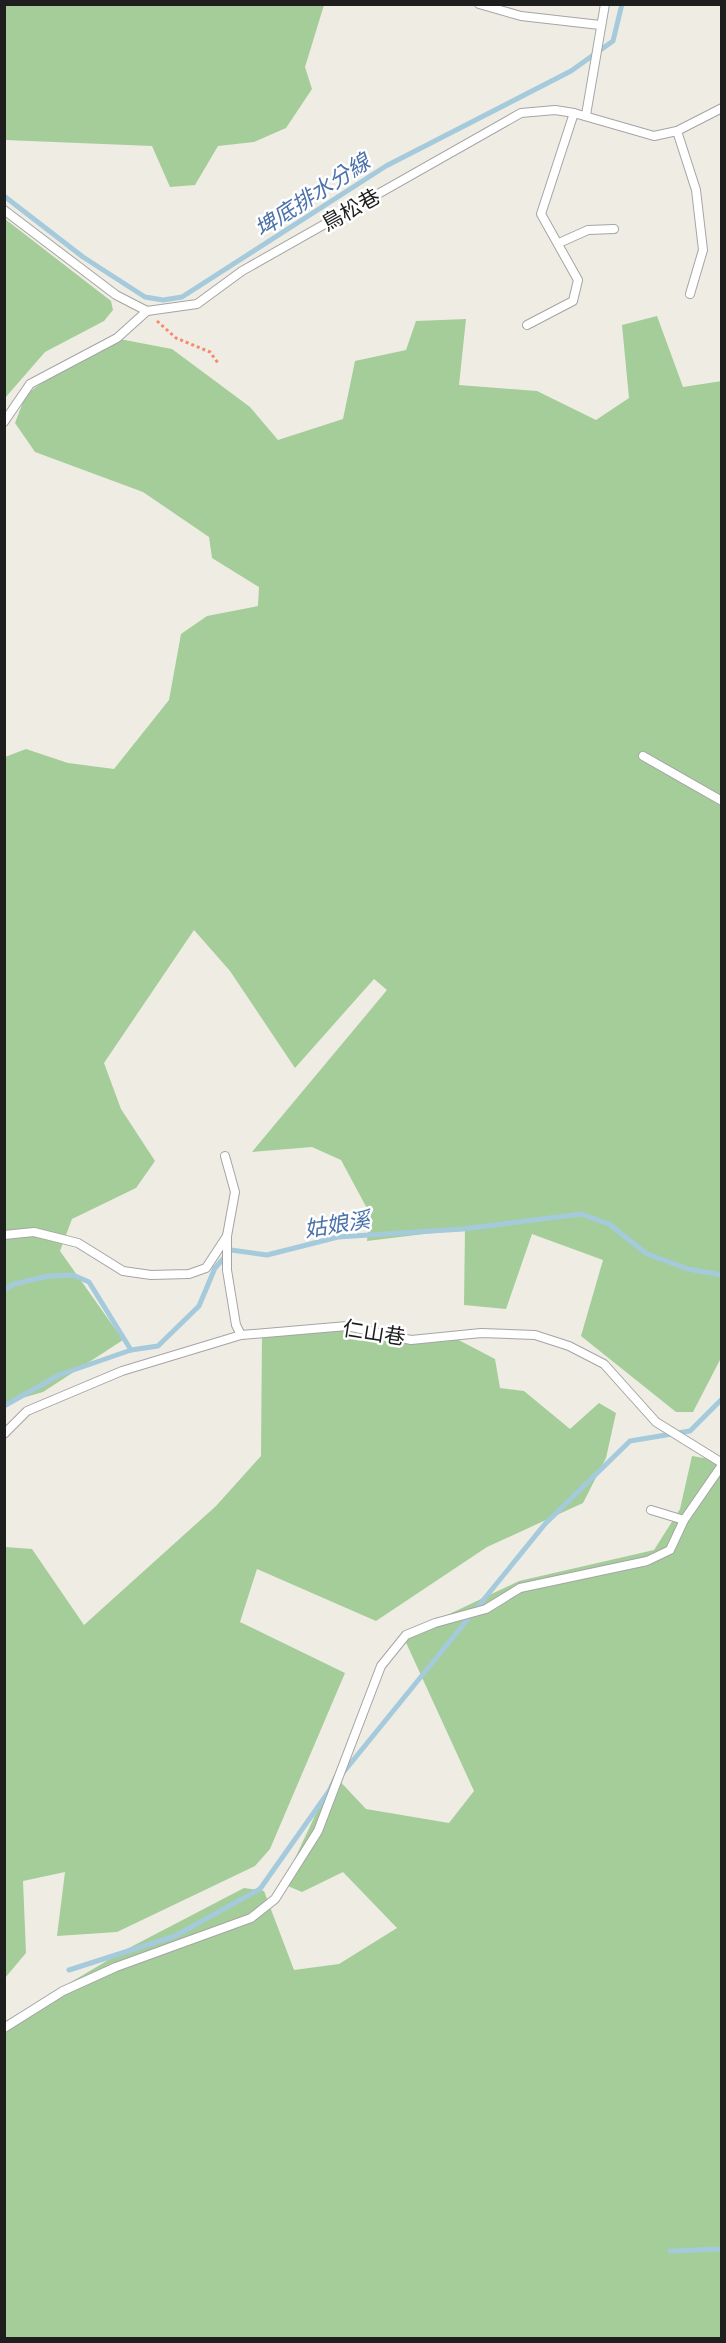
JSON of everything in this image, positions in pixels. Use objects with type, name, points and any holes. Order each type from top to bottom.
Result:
[{"type":"lane","points":[[479,4],[521,16],[600,25]]},
{"type":"lane","points":[[586,115],[605,4]]},
{"type":"lane","name":"鳥松巷","points":[[147,311],[197,304],[242,271],[521,113],[555,110],[586,115],[608,124],[654,136],[677,131],[722,108]]},
{"type":"lane","points":[[527,325],[573,301],[578,280],[541,214],[574,113]]},
{"type":"lane","points":[[677,131],[696,190],[703,250],[690,294]]},
{"type":"lane","points":[[4,210],[116,295],[147,311],[117,338],[30,384],[4,422]]},
{"type":"lane","points":[[559,243],[588,230],[614,229]]},
{"type":"lane","points":[[643,756],[722,801]]},
{"type":"lane","points":[[225,1156],[235,1192],[227,1236],[227,1270],[236,1325],[241,1335]]},
{"type":"lane","points":[[4,1235],[34,1232],[78,1243],[123,1271],[152,1275],[189,1274],[206,1268],[227,1236]]},
{"type":"lane","name":"仁山巷","points":[[4,1434],[27,1411],[122,1371],[241,1335],[347,1326],[411,1340],[481,1333],[535,1335],[569,1346],[604,1364],[656,1422],[722,1464]]},
{"type":"lane","points":[[4,2028],[63,1991],[116,1967],[251,1918],[275,1899],[318,1831],[381,1666],[406,1635],[435,1623],[486,1609],[520,1588],[647,1561],[670,1550],[684,1520],[722,1464]]},
{"type":"lane","points":[[651,1510],[684,1520]]},
{"type":"path","points":[[147,311],[176,338],[210,352],[218,363]]},
{"type":"green space","points":[[5,4],[324,5],[305,67],[312,89],[286,128],[254,142],[218,146],[195,185],[170,187],[152,146],[5,140]]},
{"type":"green space","points":[[5,219],[111,301],[113,310],[104,321],[45,352],[5,398]]},
{"type":"green space","points":[[657,316],[683,387],[722,381],[722,1356],[693,1412],[676,1412],[581,1336],[603,1260],[532,1234],[506,1309],[464,1305],[465,1229],[367,1241],[370,1214],[341,1160],[312,1147],[252,1152],[387,990],[374,979],[295,1068],[230,971],[194,930],[104,1063],[121,1109],[155,1161],[136,1188],[72,1219],[60,1251],[123,1340],[43,1392],[5,1403],[5,757],[26,749],[68,763],[114,769],[169,700],[181,634],[207,616],[258,606],[259,587],[212,558],[209,537],[143,492],[35,452],[15,423],[26,394],[109,337],[172,349],[250,407],[278,440],[343,419],[355,361],[406,350],[416,321],[466,319],[459,385],[537,391],[596,420],[629,398],[622,325]]},
{"type":"green space","points":[[322,1326],[399,1343],[449,1335],[495,1359],[500,1388],[524,1391],[570,1429],[599,1403],[616,1413],[606,1458],[583,1503],[487,1547],[376,1621],[257,1569],[240,1622],[345,1673],[270,1849],[255,1866],[117,1932],[57,1936],[65,1872],[23,1881],[26,1953],[5,1978],[5,1547],[32,1549],[84,1625],[216,1506],[261,1456],[262,1334]]},
{"type":"green space","points":[[692,1456],[721,1461],[721,2338],[5,2338],[4,2022],[125,1950],[244,1888],[264,1891],[294,1970],[339,1964],[397,1928],[343,1872],[302,1892],[283,1884],[334,1775],[366,1809],[449,1823],[474,1791],[403,1636],[519,1581],[654,1550],[680,1509]]},
{"type":"waterway","name":"埤底排水分線","points":[[4,196],[83,257],[145,297],[163,300],[182,297],[386,166],[571,71],[613,41],[622,4]]},
{"type":"waterway","name":"姑娘溪","points":[[4,1406],[59,1375],[131,1350],[158,1346],[199,1306],[215,1268],[231,1250],[267,1255],[338,1237],[463,1229],[581,1214],[609,1224],[647,1254],[688,1269],[722,1275]]},
{"type":"waterway","points":[[4,1290],[14,1284],[48,1276],[73,1275],[89,1282],[131,1350]]},
{"type":"waterway","points":[[342,1774],[545,1524],[630,1441],[690,1431],[722,1399]]},
{"type":"waterway","points":[[69,1970],[175,1936],[260,1889],[334,1784]]},
{"type":"waterway","points":[[670,2251],[722,2249]]}]
